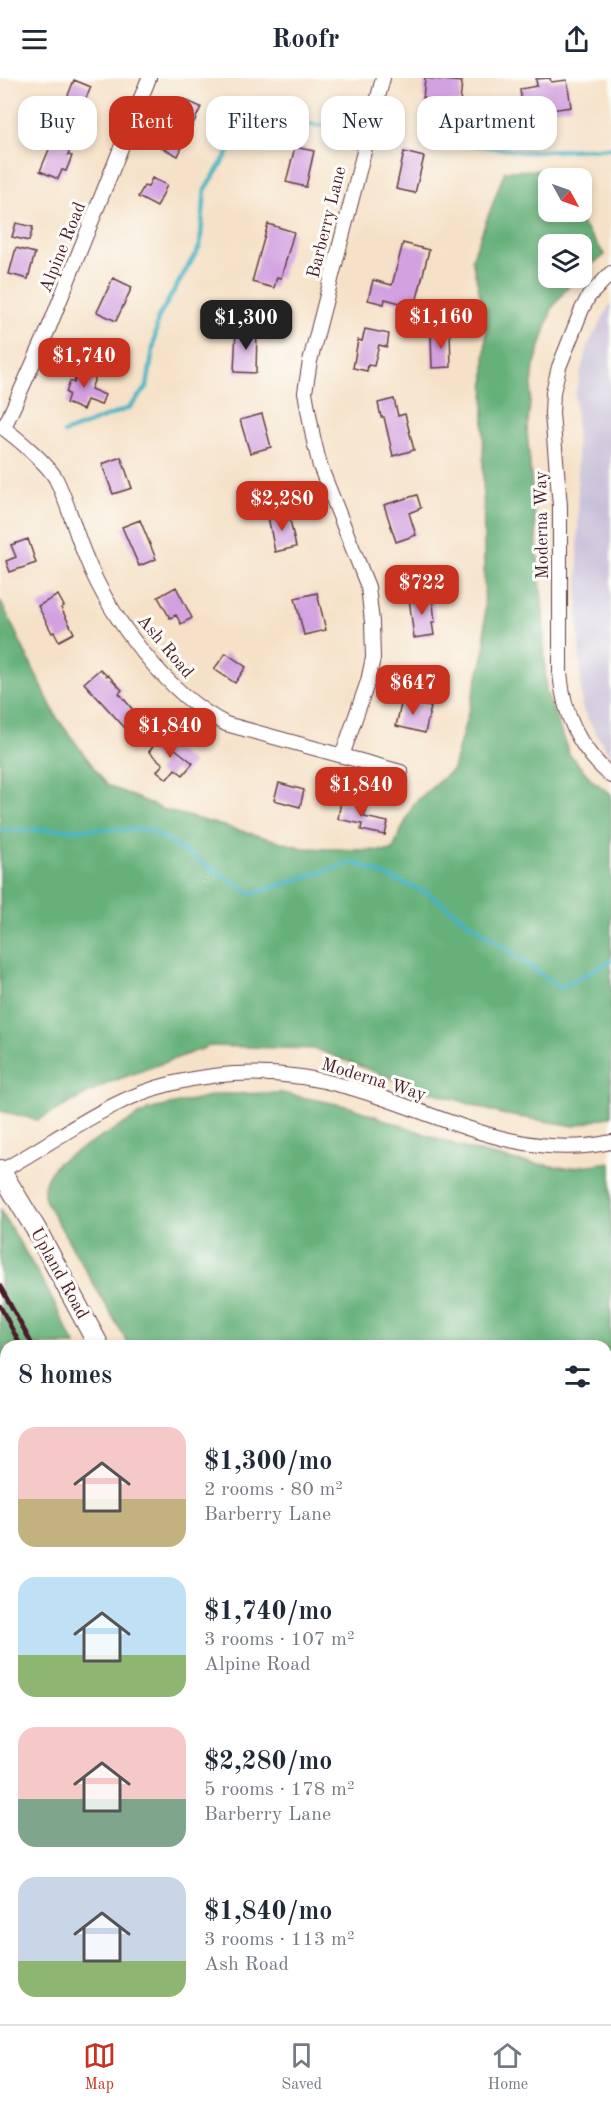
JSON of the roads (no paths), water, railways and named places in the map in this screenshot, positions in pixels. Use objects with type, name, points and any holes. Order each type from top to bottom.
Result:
[{"type":"main road","name":"Upland Road","points":[[0,1171],[37,1231],[96,1340]]},
{"type":"street","name":"Alpine Road","points":[[2,427],[48,330],[149,78]]},
{"type":"street","name":"Barberry Lane","points":[[342,756],[368,681],[373,658],[372,622],[368,587],[320,466],[305,392],[310,361],[383,78]]},
{"type":"street","name":"Moderna Way","points":[[611,273],[589,296],[582,309],[559,367],[552,401],[560,506],[562,697],[576,734],[587,751],[611,776]]},
{"type":"street","name":"Ash Road","points":[[2,427],[14,434],[55,476],[70,509],[87,560],[103,593],[127,630],[157,669],[185,697],[207,714],[226,724],[401,772]]},
{"type":"street","name":"Moderna Way","points":[[0,1171],[24,1159],[71,1127],[130,1097],[172,1083],[240,1074],[284,1074],[347,1086],[478,1131],[531,1144],[581,1147],[611,1142]]},
{"type":"waterway","points":[[64,433],[129,408],[147,387],[158,318],[200,246],[205,190],[228,153],[254,119],[321,126]]},
{"type":"waterway","points":[[511,150],[524,152],[611,148]]},
{"type":"waterway","points":[[0,830],[149,829],[252,894],[353,862],[428,893],[560,988],[611,961]]},
{"type":"railway","points":[[0,1286],[30,1340]]},
{"type":"railway","points":[[0,1306],[18,1340]]}]
